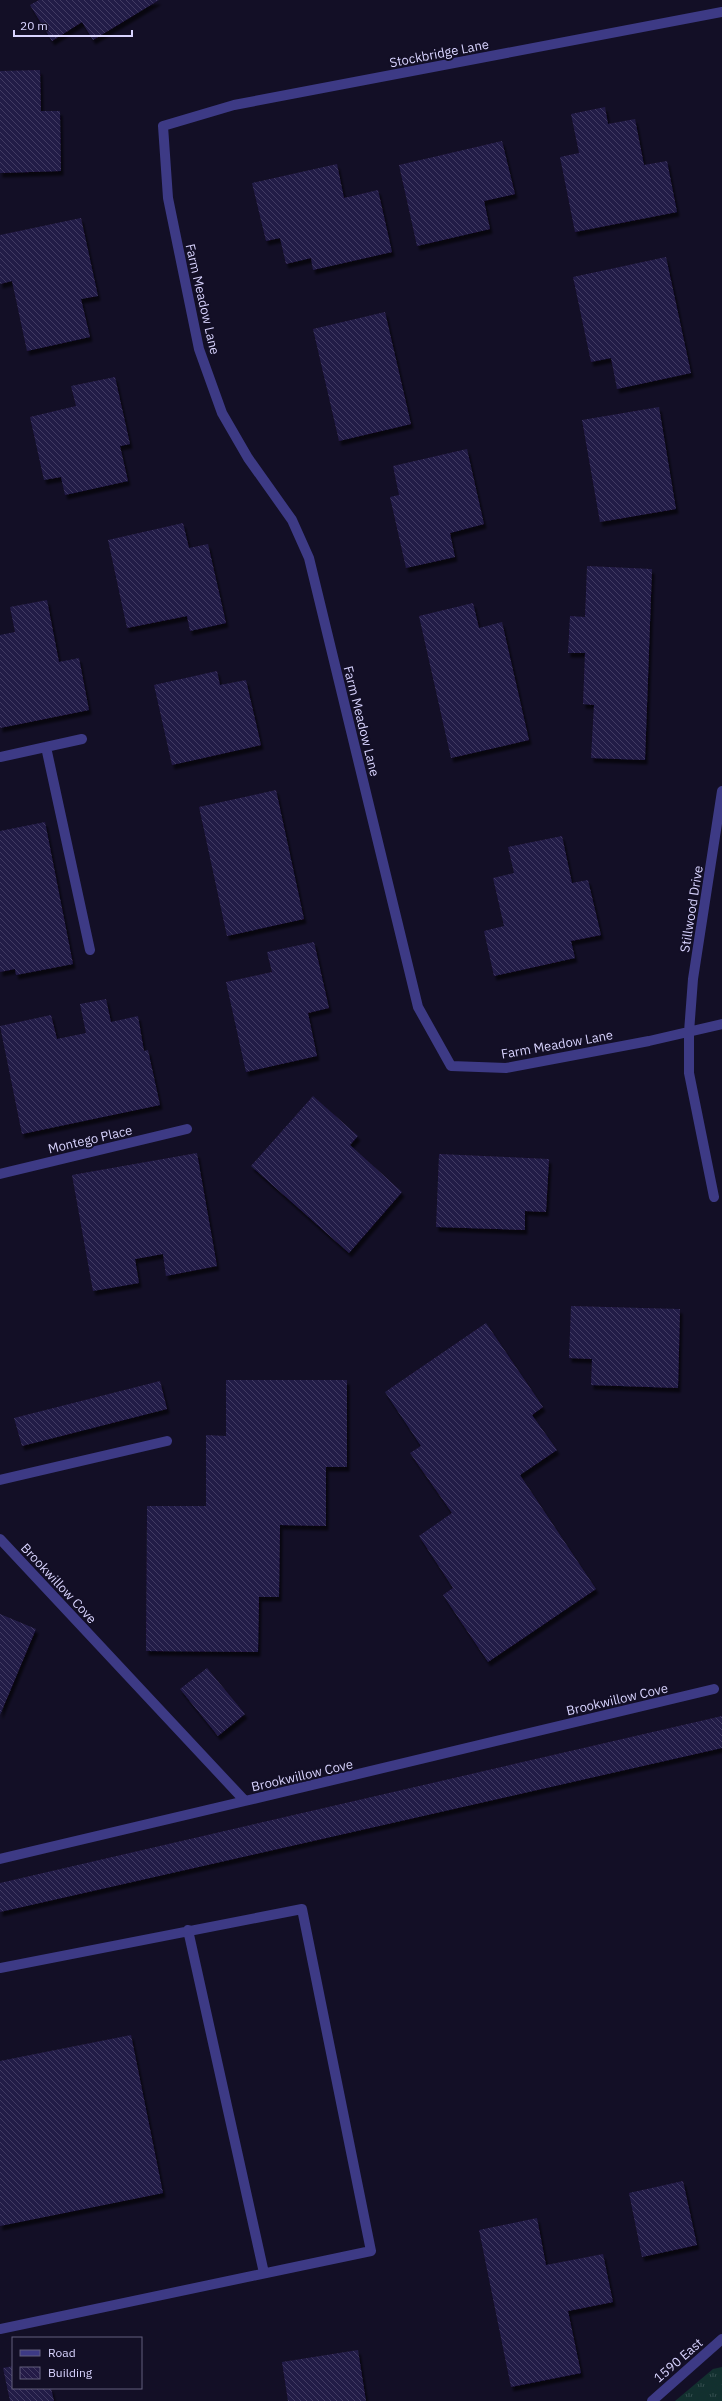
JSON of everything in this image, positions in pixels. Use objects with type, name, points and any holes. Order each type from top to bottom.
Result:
[{"type":"street","name":"Stockbridge Lane","points":[[163,126],[234,105],[722,12]]},
{"type":"street","name":"Farm Meadow Lane","points":[[163,126],[168,198],[198,349],[222,413],[248,458],[292,520],[309,558],[418,1007],[451,1066],[506,1068],[649,1042],[722,1024]]},
{"type":"street","points":[[0,757],[82,739]]},
{"type":"street","points":[[46,747],[90,950]]},
{"type":"street","name":"Stillwood Drive","points":[[714,1197],[689,1073],[689,1032],[693,979],[722,791]]},
{"type":"street","name":"Montego Place","points":[[0,1174],[187,1129]]},
{"type":"street","points":[[0,1480],[167,1441]]},
{"type":"street","name":"Brookwillow Cove","points":[[0,1539],[245,1801],[714,1689]]},
{"type":"street","points":[[0,1859],[245,1801]]},
{"type":"street","points":[[0,1968],[188,1930],[302,1909],[371,2251],[0,2329]]},
{"type":"street","points":[[188,1930],[264,2273]]},
{"type":"street","name":"1590 East","points":[[652,2401],[722,2339]]},
{"type":"green space","points":[[722,2367],[722,2401],[675,2401],[713,2369]]},
{"type":"building","points":[[39,0],[159,0],[93,40],[82,22],[52,41],[30,5]]},
{"type":"building","points":[[40,70],[41,111],[60,111],[61,171],[0,173],[0,71]]},
{"type":"building","points":[[605,107],[608,124],[635,119],[644,165],[667,161],[677,212],[575,232],[560,157],[579,153],[571,114]]},
{"type":"building","points":[[502,141],[515,194],[484,201],[490,229],[417,246],[399,165]]},
{"type":"building","points":[[337,164],[344,198],[378,190],[392,252],[313,270],[311,258],[286,264],[280,238],[266,241],[252,183]]},
{"type":"building","points":[[81,218],[98,296],[81,299],[90,337],[27,351],[12,281],[0,284],[0,235]]},
{"type":"building","points":[[666,257],[691,373],[617,389],[611,358],[591,362],[573,277]]},
{"type":"building","points":[[385,312],[411,424],[339,441],[313,329]]},
{"type":"building","points":[[115,377],[130,444],[120,446],[128,481],[65,495],[61,477],[44,480],[30,417],[76,406],[71,386]]},
{"type":"building","points":[[659,407],[676,509],[600,522],[582,420]]},
{"type":"building","points":[[467,449],[484,524],[450,533],[455,557],[406,568],[390,497],[399,495],[393,466]]},
{"type":"building","points":[[183,523],[189,548],[208,544],[226,623],[190,631],[187,616],[127,628],[108,540]]},
{"type":"building","points":[[587,566],[652,569],[645,760],[591,758],[594,705],[583,704],[585,653],[568,653],[570,616],[585,617]]},
{"type":"building","points":[[47,600],[59,662],[79,658],[89,710],[0,728],[0,635],[15,632],[10,607]]},
{"type":"building","points":[[473,603],[479,628],[502,622],[529,740],[451,758],[419,616]]},
{"type":"building","points":[[217,671],[220,685],[246,680],[261,745],[172,765],[154,685]]},
{"type":"building","points":[[276,790],[304,919],[227,936],[199,807]]},
{"type":"building","points":[[45,822],[73,964],[16,975],[15,969],[0,972],[0,831]]},
{"type":"building","points":[[562,836],[572,883],[588,880],[601,935],[571,941],[575,958],[494,976],[484,931],[504,926],[493,878],[514,873],[508,847]]},
{"type":"building","points":[[314,942],[329,1008],[308,1013],[317,1056],[246,1072],[226,982],[272,972],[267,952]]},
{"type":"building","points":[[106,999],[111,1022],[138,1016],[144,1051],[148,1050],[160,1105],[22,1134],[0,1026],[51,1015],[57,1039],[86,1033],[80,1004]]},
{"type":"building","points":[[313,1096],[358,1136],[350,1145],[402,1192],[349,1253],[251,1166]]},
{"type":"building","points":[[197,1153],[217,1266],[166,1276],[163,1254],[135,1259],[139,1283],[93,1291],[72,1175]]},
{"type":"building","points":[[439,1154],[549,1159],[546,1212],[525,1211],[525,1230],[436,1227]]},
{"type":"building","points":[[571,1306],[680,1309],[678,1388],[591,1385],[592,1359],[569,1358]]},
{"type":"building","points":[[486,1323],[543,1407],[532,1415],[557,1450],[520,1475],[596,1589],[488,1662],[443,1595],[453,1588],[419,1536],[452,1513],[410,1453],[421,1446],[385,1392]]},
{"type":"building","points":[[226,1380],[347,1380],[347,1467],[326,1467],[326,1526],[280,1525],[279,1597],[259,1597],[258,1652],[146,1651],[147,1506],[206,1506],[206,1435],[226,1436]]},
{"type":"building","points":[[160,1381],[167,1409],[22,1446],[14,1418]]},
{"type":"building","points":[[0,1614],[36,1629],[0,1715]]},
{"type":"building","points":[[207,1668],[245,1714],[218,1736],[180,1689]]},
{"type":"building","points":[[722,1716],[722,1748],[0,1912],[0,1883]]},
{"type":"building","points":[[131,2035],[163,2193],[0,2226],[0,2061]]},
{"type":"building","points":[[683,2181],[697,2245],[642,2257],[629,2193]]},
{"type":"building","points":[[537,2218],[546,2265],[603,2254],[613,2302],[568,2311],[581,2373],[511,2387],[479,2230]]},
{"type":"building","points":[[358,2350],[366,2401],[288,2401],[282,2362]]},
{"type":"building","points":[[12,2366],[12,2389],[51,2389],[54,2401],[10,2401],[3,2368]]}]
